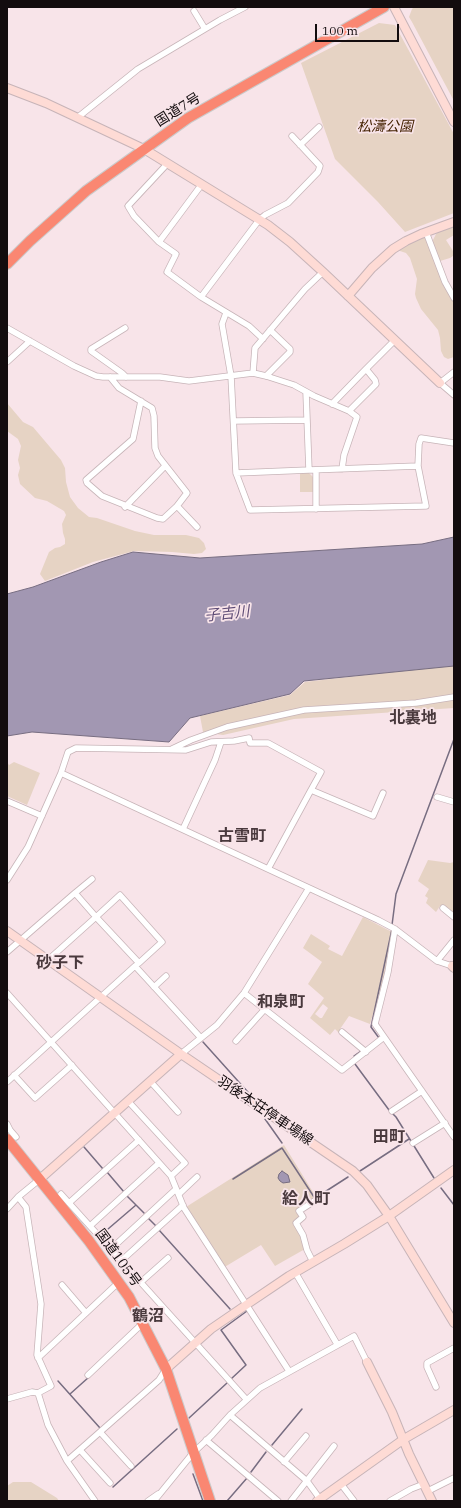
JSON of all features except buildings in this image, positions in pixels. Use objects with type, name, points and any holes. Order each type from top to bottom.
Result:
[{"type":"highway","name":"国道7号","points":[[7,264],[30,241],[86,191],[188,118],[384,7]]},
{"type":"highway","name":"国道105号","points":[[12,1138],[40,1179],[89,1241],[129,1297],[166,1369],[210,1501]]},
{"type":"street","points":[[77,118],[138,69],[245,7]]},
{"type":"street","points":[[394,7],[454,122]]},
{"type":"street","points":[[194,11],[205,29]]},
{"type":"street","points":[[7,88],[144,149],[259,220],[290,242],[454,395]]},
{"type":"street","points":[[300,145],[319,127]]},
{"type":"street","points":[[201,297],[259,220],[265,215],[288,203],[318,172],[320,166],[292,136]]},
{"type":"street","points":[[168,163],[128,206],[134,216],[159,242],[176,254],[167,272],[201,297],[249,326],[263,339]]},
{"type":"street","points":[[159,242],[202,184]]},
{"type":"street","points":[[348,296],[382,257],[406,241],[454,222]]},
{"type":"street","points":[[426,232],[445,282],[454,298]]},
{"type":"street","points":[[253,373],[256,348],[305,288],[323,272]]},
{"type":"street","points":[[226,313],[222,324],[231,376],[236,474],[250,510],[426,506],[418,466],[421,438],[454,443]]},
{"type":"street","points":[[7,328],[74,366],[96,376],[160,377],[189,381],[253,373],[294,385],[349,411],[357,417],[344,455],[342,469]]},
{"type":"street","points":[[126,328],[90,351],[126,377]]},
{"type":"street","points":[[266,376],[290,352],[290,349],[270,330]]},
{"type":"street","points":[[332,404],[395,340]]},
{"type":"street","points":[[7,362],[30,341]]},
{"type":"street","points":[[349,411],[376,384],[375,380],[366,369]]},
{"type":"street","points":[[440,383],[454,372]]},
{"type":"street","points":[[110,377],[119,388],[141,401],[152,408],[154,416],[155,448],[158,456],[187,493],[163,520],[125,507],[102,496],[87,483],[86,480],[133,438],[141,401]]},
{"type":"street","points":[[306,392],[309,470]]},
{"type":"street","points":[[234,421],[307,420]]},
{"type":"street","points":[[125,507],[166,466]]},
{"type":"street","points":[[236,474],[418,466]]},
{"type":"street","points":[[316,470],[316,509]]},
{"type":"street","points":[[177,506],[197,527]]},
{"type":"street","points":[[170,750],[190,740],[227,727],[304,710],[416,703],[454,697]]},
{"type":"street","points":[[7,880],[28,848],[61,773],[68,752],[76,748],[186,750],[211,742],[234,741],[248,738],[250,743],[268,743],[321,772],[268,869]]},
{"type":"street","points":[[184,829],[216,760],[221,742]]},
{"type":"street","points":[[61,773],[184,829],[395,929],[437,960],[453,967]]},
{"type":"street","points":[[311,790],[373,816],[383,793]]},
{"type":"street","points":[[437,797],[454,802]]},
{"type":"street","points":[[7,801],[42,816]]},
{"type":"street","points":[[7,952],[92,879]]},
{"type":"street","points":[[7,1209],[18,1197],[150,1081],[221,1021],[244,994],[309,888]]},
{"type":"street","points":[[48,960],[96,917],[120,895],[162,942],[140,963],[96,917],[75,893]]},
{"type":"street","points":[[443,908],[454,917]]},
{"type":"street","points":[[395,929],[388,972],[375,1024],[454,1137]]},
{"type":"street","name":"羽後本荘停車場線","points":[[7,931],[181,1054],[353,1172],[367,1185],[389,1216],[454,1323]]},
{"type":"street","points":[[437,960],[454,940]]},
{"type":"street","points":[[7,1082],[136,966],[201,1038]]},
{"type":"street","points":[[154,986],[166,976]]},
{"type":"street","points":[[7,993],[171,1176],[183,1205],[289,1371]]},
{"type":"street","points":[[244,994],[342,1070],[384,1037]]},
{"type":"street","points":[[236,1041],[264,1010]]},
{"type":"street","points":[[342,1032],[366,1052]]},
{"type":"street","points":[[14,1076],[35,1098],[72,1065]]},
{"type":"street","points":[[150,1081],[178,1112]]},
{"type":"street","points":[[392,1111],[422,1091]]},
{"type":"street","points":[[128,1101],[185,1163],[171,1176]]},
{"type":"street","points":[[413,1143],[445,1123]]},
{"type":"street","points":[[7,1124],[12,1138]]},
{"type":"street","points":[[69,1203],[139,1140]]},
{"type":"street","points":[[90,1226],[160,1163]]},
{"type":"street","points":[[67,1461],[159,1380],[166,1369],[211,1329],[295,1272],[389,1216],[454,1170]]},
{"type":"street","points":[[110,1249],[178,1191],[197,1177]]},
{"type":"street","points":[[61,1194],[246,1399]]},
{"type":"street","points":[[7,1399],[32,1392],[38,1393],[50,1386],[37,1355],[40,1304],[26,1207],[18,1197]]},
{"type":"street","points":[[313,1262],[307,1250],[303,1235],[296,1223],[303,1217],[299,1211],[319,1198]]},
{"type":"street","points":[[122,1261],[183,1205]]},
{"type":"street","points":[[141,1282],[168,1258]]},
{"type":"street","points":[[295,1272],[337,1344]]},
{"type":"street","points":[[38,1358],[118,1283]]},
{"type":"street","points":[[62,1285],[86,1313]]},
{"type":"street","points":[[88,1375],[143,1323]]},
{"type":"street","points":[[154,1501],[193,1453],[246,1399],[260,1388],[289,1371],[354,1336],[432,1501]]},
{"type":"street","points":[[436,1387],[426,1367],[427,1363],[454,1348]]},
{"type":"street","points":[[38,1393],[48,1425],[67,1461],[95,1501]]},
{"type":"street","points":[[230,1415],[307,1481],[318,1500],[404,1439],[454,1410]]},
{"type":"street","points":[[100,1432],[131,1466]]},
{"type":"street","points":[[284,1462],[306,1436]]},
{"type":"street","points":[[206,1440],[278,1501]]},
{"type":"street","points":[[291,1501],[334,1446]]},
{"type":"street","points":[[80,1450],[110,1483]]},
{"type":"street","points":[[390,1501],[412,1489],[426,1488],[454,1478]]},
{"type":"street","points":[[341,1484],[354,1501]]},
{"type":"street","points":[[148,1501],[162,1491]]},
{"type":"street","points":[[159,1501],[162,1491]]},
{"type":"green space","points":[[414,7],[454,7],[454,101],[409,17]]},
{"type":"green space","name":"松濤公園","points":[[379,23],[395,25],[454,134],[454,213],[405,232],[378,202],[335,159],[301,63]]},
{"type":"green space","points":[[454,226],[454,235],[446,240],[453,251],[453,256],[440,261],[432,244],[433,240],[436,234],[441,230]]},
{"type":"green space","points":[[423,237],[425,238],[454,302],[454,357],[448,359],[444,357],[441,351],[438,330],[421,309],[416,298],[415,294],[417,279],[410,258],[406,253],[400,251],[400,249]]},
{"type":"green space","points":[[7,403],[23,422],[33,427],[61,460],[65,468],[66,482],[70,497],[78,508],[89,517],[97,518],[135,531],[154,535],[186,535],[199,538],[204,543],[206,549],[202,553],[194,554],[134,551],[93,562],[45,581],[40,574],[49,552],[65,544],[62,524],[66,515],[64,511],[47,501],[35,498],[20,484],[18,475],[20,468],[18,460],[21,446],[18,439],[7,431]]},
{"type":"green space","points":[[300,473],[309,473],[313,477],[314,492],[300,492]]},
{"type":"green space","points":[[454,665],[454,708],[294,719],[223,735],[203,732],[200,716],[290,695],[305,682]]},
{"type":"green space","points":[[7,762],[9,765],[14,762],[40,773],[27,805],[7,796]]},
{"type":"green space","points":[[428,860],[450,863],[454,862],[454,916],[440,906],[436,912],[426,903],[428,898],[425,896],[429,889],[418,881]]},
{"type":"green space","points":[[363,917],[392,932],[384,977],[370,1024],[349,1016],[339,1033],[335,1029],[330,1035],[310,1018],[324,998],[308,984],[322,962],[303,948],[311,934],[330,946],[328,949],[342,956]],"holes":[[[323,1004],[328,1008],[322,1018],[315,1014]]]},
{"type":"green space","points":[[284,1145],[316,1197],[297,1210],[301,1218],[293,1223],[301,1236],[305,1249],[275,1266],[261,1245],[223,1268],[186,1207]]},
{"type":"green space","points":[[13,1482],[31,1482],[57,1498],[59,1501],[7,1501],[7,1486]]},
{"type":"water","name":"子吉川","points":[[454,537],[454,666],[304,681],[290,694],[190,718],[169,742],[32,732],[7,736],[7,594],[33,587],[133,552],[200,558],[422,544]]},
{"type":"water","points":[[282,1171],[288,1175],[290,1182],[283,1183],[280,1181],[278,1178]]},
{"type":"waterway","points":[[392,925],[396,894],[454,739]]},
{"type":"waterway","points":[[379,1038],[371,1027],[392,929]]},
{"type":"waterway","points":[[203,1042],[255,1100]]},
{"type":"waterway","points":[[354,1056],[361,1051]]},
{"type":"waterway","points":[[355,1064],[389,1110],[396,1117],[434,1178]]},
{"type":"waterway","points":[[265,1119],[282,1143]]},
{"type":"waterway","points":[[360,1171],[409,1139]]},
{"type":"waterway","points":[[84,1147],[103,1169]]},
{"type":"waterway","points":[[233,1179],[282,1148],[314,1197]]},
{"type":"waterway","points":[[107,1172],[124,1192]]},
{"type":"waterway","points":[[320,1195],[348,1177]]},
{"type":"waterway","points":[[441,1188],[454,1205]]},
{"type":"waterway","points":[[127,1196],[144,1213]]},
{"type":"waterway","points":[[101,1235],[136,1205]]},
{"type":"waterway","points":[[148,1218],[156,1226]]},
{"type":"waterway","points":[[159,1230],[230,1309]]},
{"type":"waterway","points":[[231,1379],[246,1365],[221,1330],[247,1311]]},
{"type":"waterway","points":[[70,1394],[89,1377]]},
{"type":"waterway","points":[[58,1381],[100,1428]]},
{"type":"waterway","points":[[189,1418],[227,1383]]},
{"type":"waterway","points":[[272,1445],[302,1409]]},
{"type":"waterway","points":[[113,1487],[177,1429]]},
{"type":"waterway","points":[[251,1472],[266,1452]]},
{"type":"waterway","points":[[193,1474],[203,1501]]},
{"type":"waterway","points":[[227,1501],[247,1478]]},
{"type":"district","name":"北裏地","points":[[413,718]]},
{"type":"district","name":"古雪町","points":[[242,836]]},
{"type":"district","name":"砂子下","points":[[60,963]]},
{"type":"district","name":"和泉町","points":[[281,1002]]},
{"type":"district","name":"田町","points":[[389,1137]]},
{"type":"district","name":"給人町","points":[[306,1199]]},
{"type":"district","name":"鶴沼","points":[[148,1316]]}]
